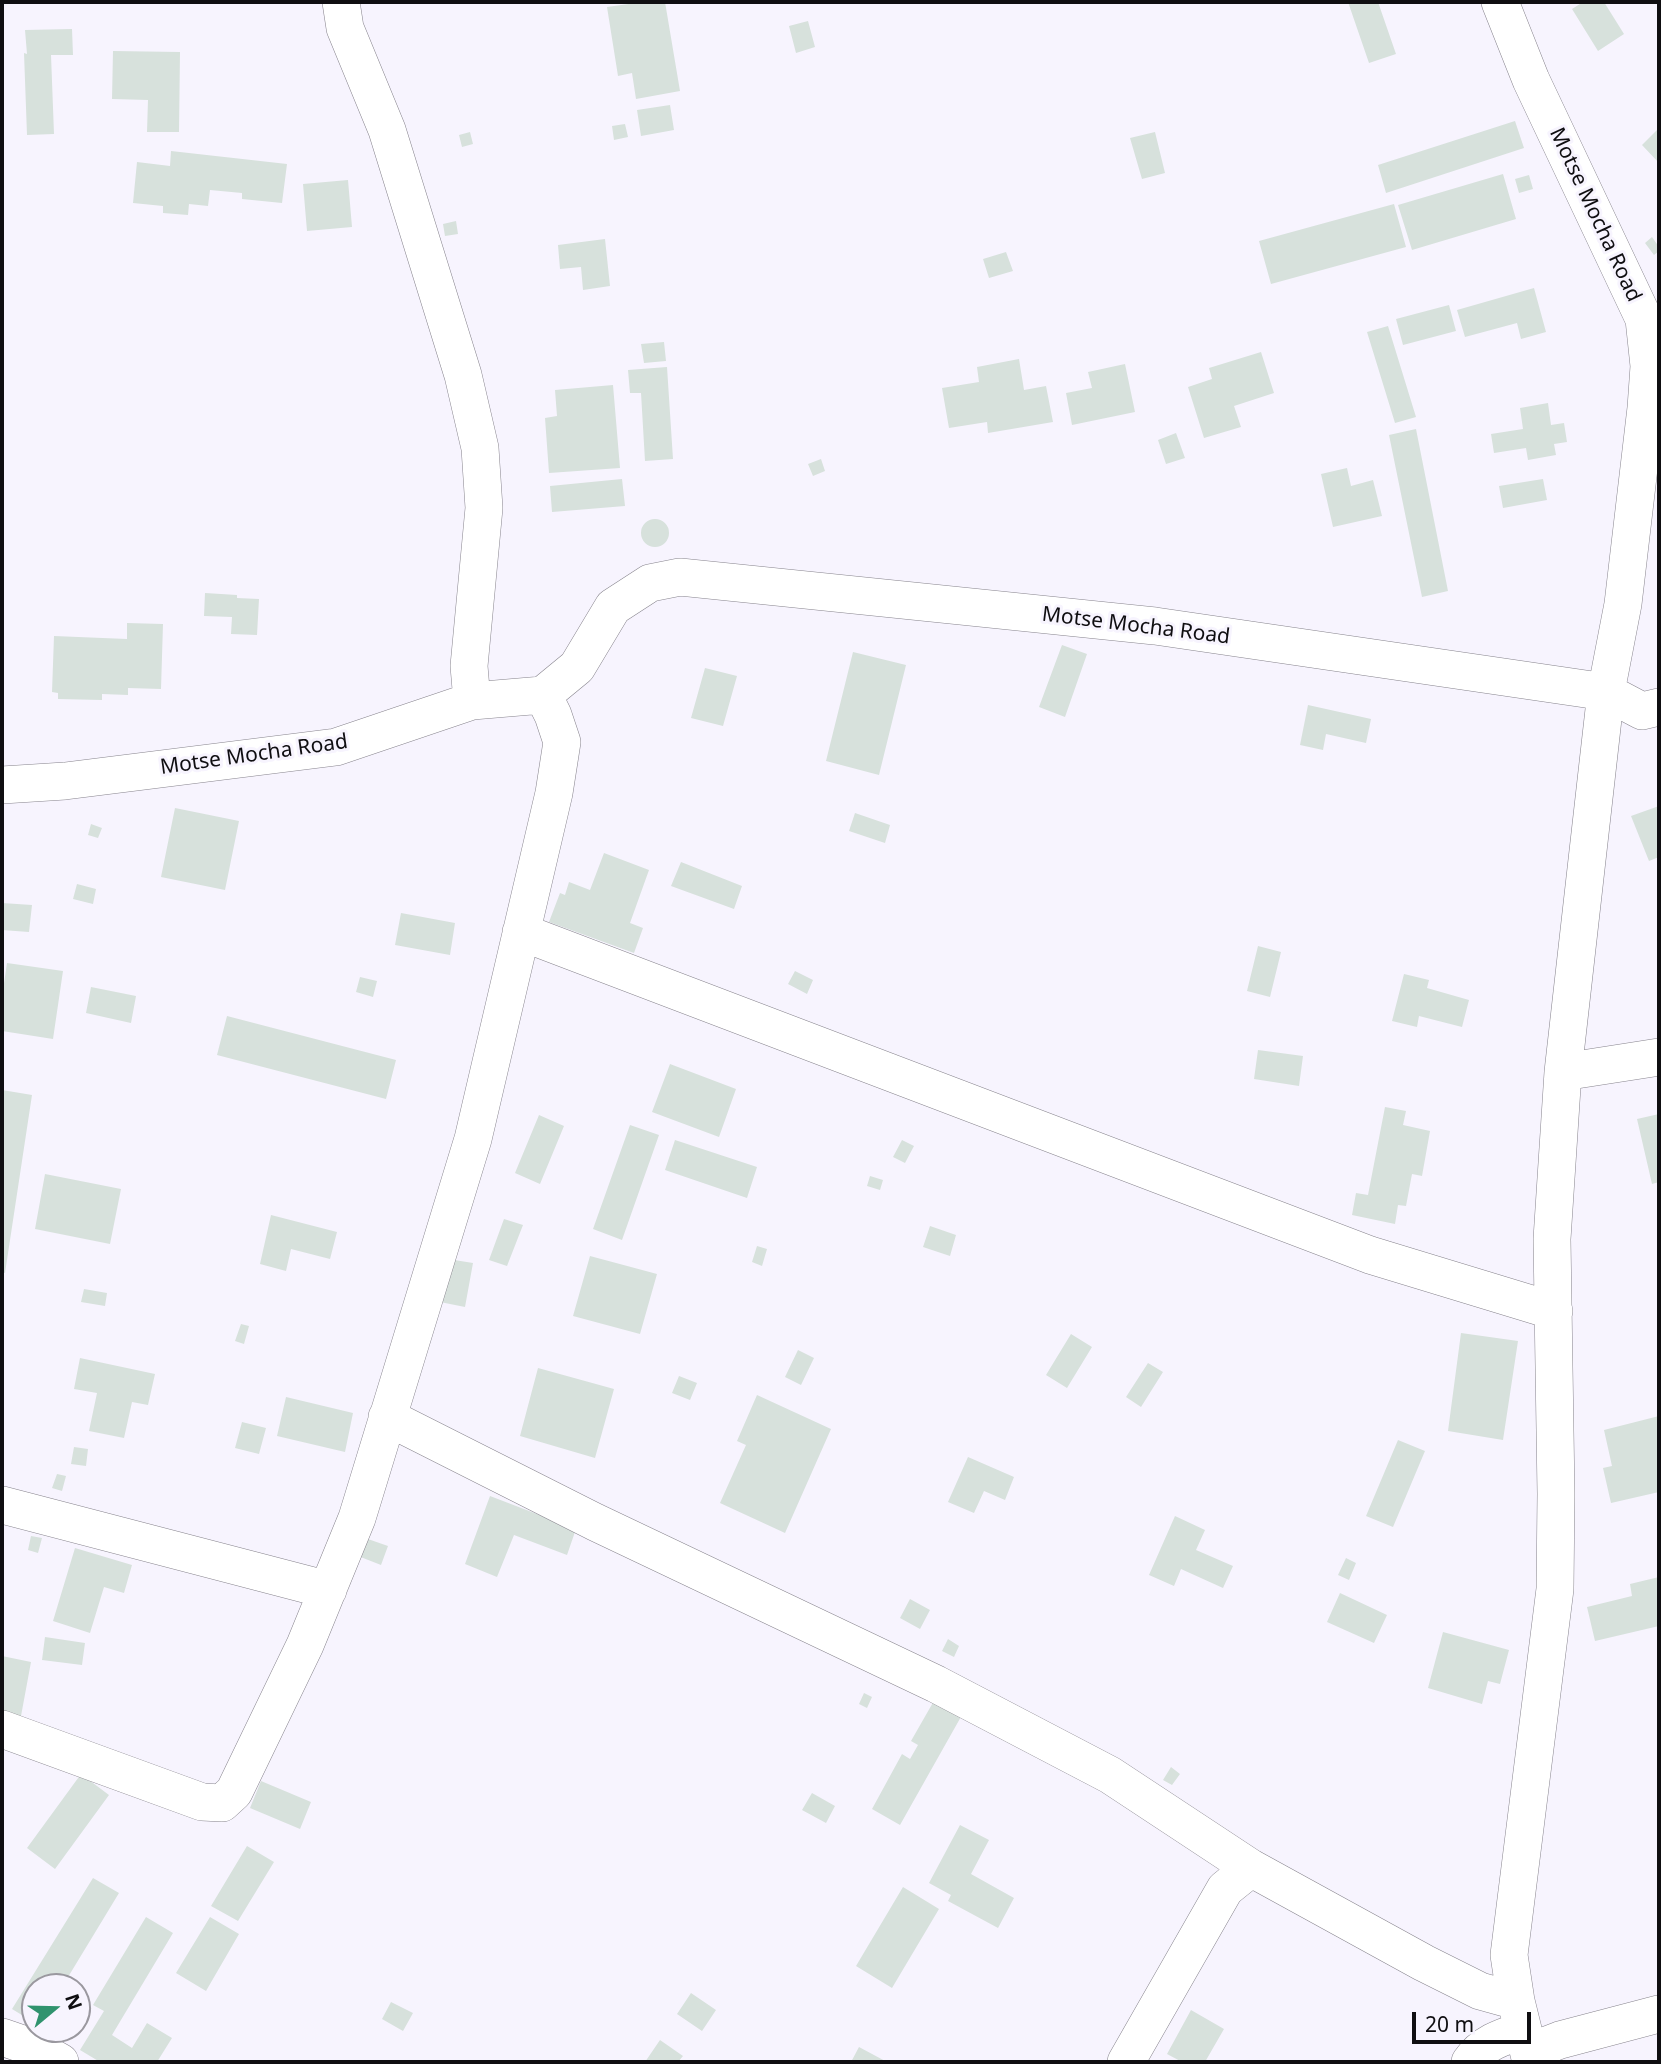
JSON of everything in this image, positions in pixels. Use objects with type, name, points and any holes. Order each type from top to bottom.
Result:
[{"type":"street","points":[[341,2],[345,28],[391,143],[463,375],[480,448],[484,508],[469,666],[472,701]]},
{"type":"street","name":"Motse Mocha Road","points":[[2,785],[65,781],[336,747],[472,701],[543,695],[577,667],[613,607],[650,583],[680,577],[1155,625],[1606,692],[1623,604],[1646,408],[1654,366],[1652,312],[1531,80],[1500,2]]},
{"type":"street","points":[[1525,2036],[1509,1955],[1555,1589],[1555,1311],[1552,1239],[1563,1072],[1606,692],[1642,711],[1659,707]]},
{"type":"street","points":[[2,1729],[202,1802],[222,1803],[234,1792],[246,1770],[328,1590],[357,1518],[473,1139],[554,793],[562,742],[543,695]]},
{"type":"street","points":[[521,932],[1370,1255],[1555,1311]]},
{"type":"street","points":[[1563,1072],[1659,1057]]},
{"type":"street","points":[[387,1417],[595,1522],[936,1684],[1110,1776],[1251,1868],[1424,1964],[1480,1991],[1525,2036]]},
{"type":"street","points":[[2,1505],[328,1590]]},
{"type":"street","points":[[1126,2062],[1225,1889],[1251,1868]]},
{"type":"street","points":[[1470,2062],[1477,2051],[1497,2038],[1571,2037],[1659,2014]]},
{"type":"street","points":[[2,2037],[37,2049],[60,2062]]},
{"type":"building","points":[[665,2],[680,91],[636,99],[632,73],[618,76],[607,7]]},
{"type":"building","points":[[1348,2],[1378,2],[1396,54],[1369,63]]},
{"type":"building","points":[[1583,2],[1604,2],[1624,34],[1598,51],[1572,9]]},
{"type":"building","points":[[808,21],[815,47],[796,53],[789,26]]},
{"type":"building","points":[[72,29],[73,55],[51,55],[54,134],[27,135],[25,30]]},
{"type":"building","points":[[113,51],[180,52],[179,132],[147,132],[148,100],[112,99]]},
{"type":"building","points":[[670,105],[674,130],[641,136],[637,110]]},
{"type":"building","points":[[1515,121],[1524,148],[1386,193],[1378,165]]},
{"type":"building","points":[[625,124],[628,137],[614,140],[612,126]]},
{"type":"building","points":[[1659,128],[1659,163],[1642,145]]},
{"type":"building","points":[[470,132],[473,144],[462,147],[459,135]]},
{"type":"building","points":[[1155,132],[1165,173],[1142,179],[1130,138]]},
{"type":"building","points":[[171,151],[287,164],[282,203],[242,199],[242,193],[210,190],[208,206],[189,204],[188,215],[163,213],[163,206],[133,203],[137,162],[170,166]]},
{"type":"building","points":[[1503,174],[1516,219],[1412,250],[1398,205]]},
{"type":"building","points":[[1529,175],[1533,189],[1519,193],[1515,179]]},
{"type":"building","points":[[348,180],[352,227],[307,231],[303,184]]},
{"type":"building","points":[[1394,204],[1406,247],[1271,284],[1259,241]]},
{"type":"building","points":[[456,221],[458,234],[445,236],[443,224]]},
{"type":"building","points":[[1652,237],[1659,247],[1659,251],[1654,255],[1645,243]]},
{"type":"building","points":[[605,239],[610,286],[583,290],[581,267],[560,269],[558,245]]},
{"type":"building","points":[[1006,252],[1013,271],[989,278],[983,259]]},
{"type":"building","points":[[1534,288],[1546,332],[1521,339],[1517,323],[1465,337],[1457,310]]},
{"type":"building","points":[[1449,305],[1456,331],[1403,345],[1396,319]]},
{"type":"building","points":[[1388,326],[1416,417],[1395,423],[1367,332]]},
{"type":"building","points":[[664,342],[666,361],[644,363],[641,344]]},
{"type":"building","points":[[1261,352],[1274,393],[1234,406],[1241,427],[1204,438],[1188,387],[1212,379],[1209,368]]},
{"type":"building","points":[[1019,359],[1024,390],[1046,386],[1053,422],[988,433],[987,422],[949,428],[942,388],[979,382],[977,367]]},
{"type":"building","points":[[1125,364],[1135,412],[1072,425],[1066,393],[1092,388],[1088,372]]},
{"type":"building","points":[[667,367],[673,459],[645,461],[641,393],[630,393],[628,370]]},
{"type":"building","points":[[613,385],[620,468],[549,473],[545,418],[557,416],[555,390]]},
{"type":"building","points":[[1548,403],[1551,425],[1564,423],[1567,442],[1554,444],[1556,455],[1528,460],[1526,448],[1494,453],[1491,434],[1523,429],[1520,408]]},
{"type":"building","points":[[1416,429],[1448,591],[1422,597],[1389,435]]},
{"type":"building","points":[[1176,433],[1185,458],[1166,464],[1158,440]]},
{"type":"building","points":[[821,459],[825,471],[813,476],[808,464]]},
{"type":"building","points":[[1347,468],[1351,486],[1373,480],[1382,516],[1333,527],[1321,474]]},
{"type":"building","points":[[622,479],[625,506],[552,512],[550,486]]},
{"type":"building","points":[[1543,479],[1547,500],[1503,508],[1499,486]]},
{"type":"building","points":[[655,519],[665,523],[669,533],[665,543],[655,547],[645,543],[641,533],[645,523]]},
{"type":"building","points":[[205,593],[259,599],[257,635],[231,634],[232,617],[204,616]]},
{"type":"building","points":[[127,623],[163,624],[161,689],[128,688],[128,695],[102,694],[102,700],[58,699],[58,693],[52,692],[54,636],[127,639]]},
{"type":"building","points":[[1062,645],[1087,654],[1065,717],[1039,707]]},
{"type":"building","points":[[853,652],[906,665],[879,775],[826,761]]},
{"type":"building","points":[[705,668],[737,676],[723,726],[691,718]]},
{"type":"building","points":[[1308,705],[1371,719],[1366,743],[1326,734],[1323,750],[1300,745]]},
{"type":"building","points":[[1659,806],[1659,857],[1649,861],[1631,816]]},
{"type":"building","points":[[175,808],[239,821],[225,890],[161,877]]},
{"type":"building","points":[[855,813],[890,825],[885,843],[849,831]]},
{"type":"building","points":[[91,824],[102,828],[98,838],[88,835]]},
{"type":"building","points":[[604,853],[649,870],[630,923],[643,928],[634,953],[549,922],[560,893],[565,895],[569,882],[590,890]]},
{"type":"building","points":[[681,862],[742,886],[734,909],[671,886]]},
{"type":"building","points":[[77,884],[96,889],[93,904],[73,899]]},
{"type":"building","points":[[2,903],[32,905],[29,932],[2,930]]},
{"type":"building","points":[[401,913],[455,923],[450,955],[395,945]]},
{"type":"building","points":[[1258,946],[1281,952],[1270,997],[1247,991]]},
{"type":"building","points":[[7,963],[63,971],[53,1039],[2,1031],[2,997]]},
{"type":"building","points":[[795,971],[813,980],[807,994],[788,984]]},
{"type":"building","points":[[1404,974],[1429,980],[1427,988],[1469,1000],[1462,1027],[1419,1016],[1417,1027],[1392,1021]]},
{"type":"building","points":[[360,977],[377,981],[373,997],[356,992]]},
{"type":"building","points":[[91,987],[136,996],[131,1023],[86,1013]]},
{"type":"building","points":[[227,1016],[396,1060],[386,1099],[217,1055]]},
{"type":"building","points":[[1258,1050],[1303,1056],[1299,1086],[1254,1079]]},
{"type":"building","points":[[670,1064],[736,1089],[719,1137],[652,1112]]},
{"type":"building","points":[[2,1090],[32,1095],[5,1273],[2,1272]]},
{"type":"building","points":[[1385,1107],[1406,1111],[1403,1125],[1430,1131],[1422,1176],[1412,1174],[1406,1206],[1398,1205],[1395,1224],[1352,1215],[1356,1193],[1368,1195]]},
{"type":"building","points":[[1659,1114],[1659,1182],[1652,1184],[1637,1119]]},
{"type":"building","points":[[539,1115],[564,1126],[540,1184],[515,1173]]},
{"type":"building","points":[[630,1125],[659,1135],[622,1240],[593,1229]]},
{"type":"building","points":[[675,1140],[757,1167],[747,1198],[665,1170]]},
{"type":"building","points":[[902,1140],[914,1146],[905,1163],[893,1157]]},
{"type":"building","points":[[45,1174],[121,1189],[110,1244],[35,1229]]},
{"type":"building","points":[[870,1176],[883,1180],[880,1190],[867,1186]]},
{"type":"building","points":[[271,1215],[337,1232],[330,1259],[291,1249],[286,1271],[260,1264]]},
{"type":"building","points":[[504,1219],[523,1225],[507,1266],[489,1260]]},
{"type":"building","points":[[930,1226],[956,1235],[950,1256],[923,1247]]},
{"type":"building","points":[[757,1246],[767,1249],[762,1266],[752,1262]]},
{"type":"building","points":[[590,1256],[657,1274],[640,1334],[573,1316]]},
{"type":"building","points":[[448,1259],[473,1263],[465,1307],[440,1302]]},
{"type":"building","points":[[84,1289],[107,1293],[105,1306],[81,1302]]},
{"type":"building","points":[[241,1324],[249,1326],[244,1344],[235,1341]]},
{"type":"building","points":[[1461,1333],[1518,1341],[1503,1440],[1448,1431]]},
{"type":"building","points":[[1071,1334],[1092,1347],[1067,1388],[1046,1375]]},
{"type":"building","points":[[798,1350],[814,1358],[801,1385],[785,1377]]},
{"type":"building","points":[[80,1358],[155,1374],[148,1405],[132,1402],[124,1438],[89,1431],[97,1393],[74,1389]]},
{"type":"building","points":[[1148,1363],[1163,1372],[1141,1407],[1126,1397]]},
{"type":"building","points":[[538,1368],[614,1389],[595,1458],[520,1436]]},
{"type":"building","points":[[679,1376],[697,1383],[690,1400],[672,1393]]},
{"type":"building","points":[[757,1395],[831,1429],[785,1533],[720,1503],[746,1445],[737,1441]]},
{"type":"building","points":[[286,1397],[353,1413],[345,1452],[277,1436]]},
{"type":"building","points":[[1659,1416],[1659,1492],[1611,1503],[1603,1468],[1612,1466],[1604,1430]]},
{"type":"building","points":[[242,1422],[266,1428],[259,1454],[235,1448]]},
{"type":"building","points":[[1398,1440],[1425,1451],[1393,1527],[1366,1516]]},
{"type":"building","points":[[74,1447],[88,1449],[86,1466],[71,1464]]},
{"type":"building","points":[[968,1457],[1014,1477],[1005,1500],[984,1491],[974,1513],[948,1502]]},
{"type":"building","points":[[57,1474],[66,1476],[62,1491],[52,1488]]},
{"type":"building","points":[[490,1496],[576,1529],[567,1555],[514,1535],[497,1577],[465,1564]]},
{"type":"building","points":[[1175,1516],[1205,1530],[1196,1550],[1233,1566],[1223,1588],[1181,1569],[1174,1586],[1149,1575]]},
{"type":"building","points":[[31,1536],[42,1538],[38,1553],[28,1550]]},
{"type":"building","points":[[365,1538],[388,1546],[381,1565],[358,1556]]},
{"type":"building","points":[[75,1548],[132,1565],[124,1593],[104,1587],[90,1633],[53,1621]]},
{"type":"building","points":[[1346,1558],[1356,1563],[1349,1580],[1338,1575]]},
{"type":"building","points":[[1659,1577],[1659,1626],[1595,1641],[1587,1607],[1632,1596],[1630,1584]]},
{"type":"building","points":[[1340,1593],[1387,1615],[1374,1643],[1327,1622]]},
{"type":"building","points":[[910,1599],[930,1610],[920,1629],[900,1618]]},
{"type":"building","points":[[1443,1632],[1509,1650],[1500,1684],[1488,1681],[1482,1704],[1428,1688]]},
{"type":"building","points":[[45,1637],[85,1643],[82,1665],[42,1660]]},
{"type":"building","points":[[948,1639],[959,1646],[954,1657],[942,1651]]},
{"type":"building","points":[[2,1656],[31,1662],[21,1716],[2,1712]]},
{"type":"building","points":[[864,1693],[872,1697],[867,1708],[859,1704]]},
{"type":"building","points":[[935,1699],[962,1715],[900,1825],[872,1809],[902,1754],[910,1759],[918,1745],[911,1741]]},
{"type":"building","points":[[1171,1767],[1180,1774],[1172,1785],[1163,1780]]},
{"type":"building","points":[[81,1774],[109,1795],[55,1869],[27,1848]]},
{"type":"building","points":[[261,1781],[311,1802],[300,1829],[250,1808]]},
{"type":"building","points":[[812,1793],[835,1806],[826,1823],[802,1810]]},
{"type":"building","points":[[960,1825],[989,1840],[971,1874],[1014,1898],[998,1928],[948,1901],[951,1895],[929,1883]]},
{"type":"building","points":[[247,1846],[274,1862],[238,1921],[211,1906]]},
{"type":"building","points":[[93,1878],[119,1893],[70,1973],[34,1973]]},
{"type":"building","points":[[903,1887],[939,1909],[892,1988],[856,1966]]},
{"type":"building","points":[[146,1917],[173,1933],[112,2035],[132,2048],[147,2023],[172,2038],[157,2062],[100,2062],[80,2050],[84,2043],[91,2043],[91,2032],[104,2011],[93,2005]]},
{"type":"building","points":[[210,1917],[239,1934],[206,1991],[176,1973]]},
{"type":"building","points":[[691,1993],[716,2010],[702,2031],[677,2014]]},
{"type":"building","points":[[21,1994],[21,2014],[12,2009]]},
{"type":"building","points":[[391,2002],[413,2013],[403,2031],[382,2019]]},
{"type":"building","points":[[1191,2010],[1224,2029],[1205,2062],[1182,2062],[1167,2054]]},
{"type":"building","points":[[660,2040],[683,2056],[678,2062],[645,2062]]},
{"type":"building","points":[[859,2047],[887,2062],[851,2062]]}]
